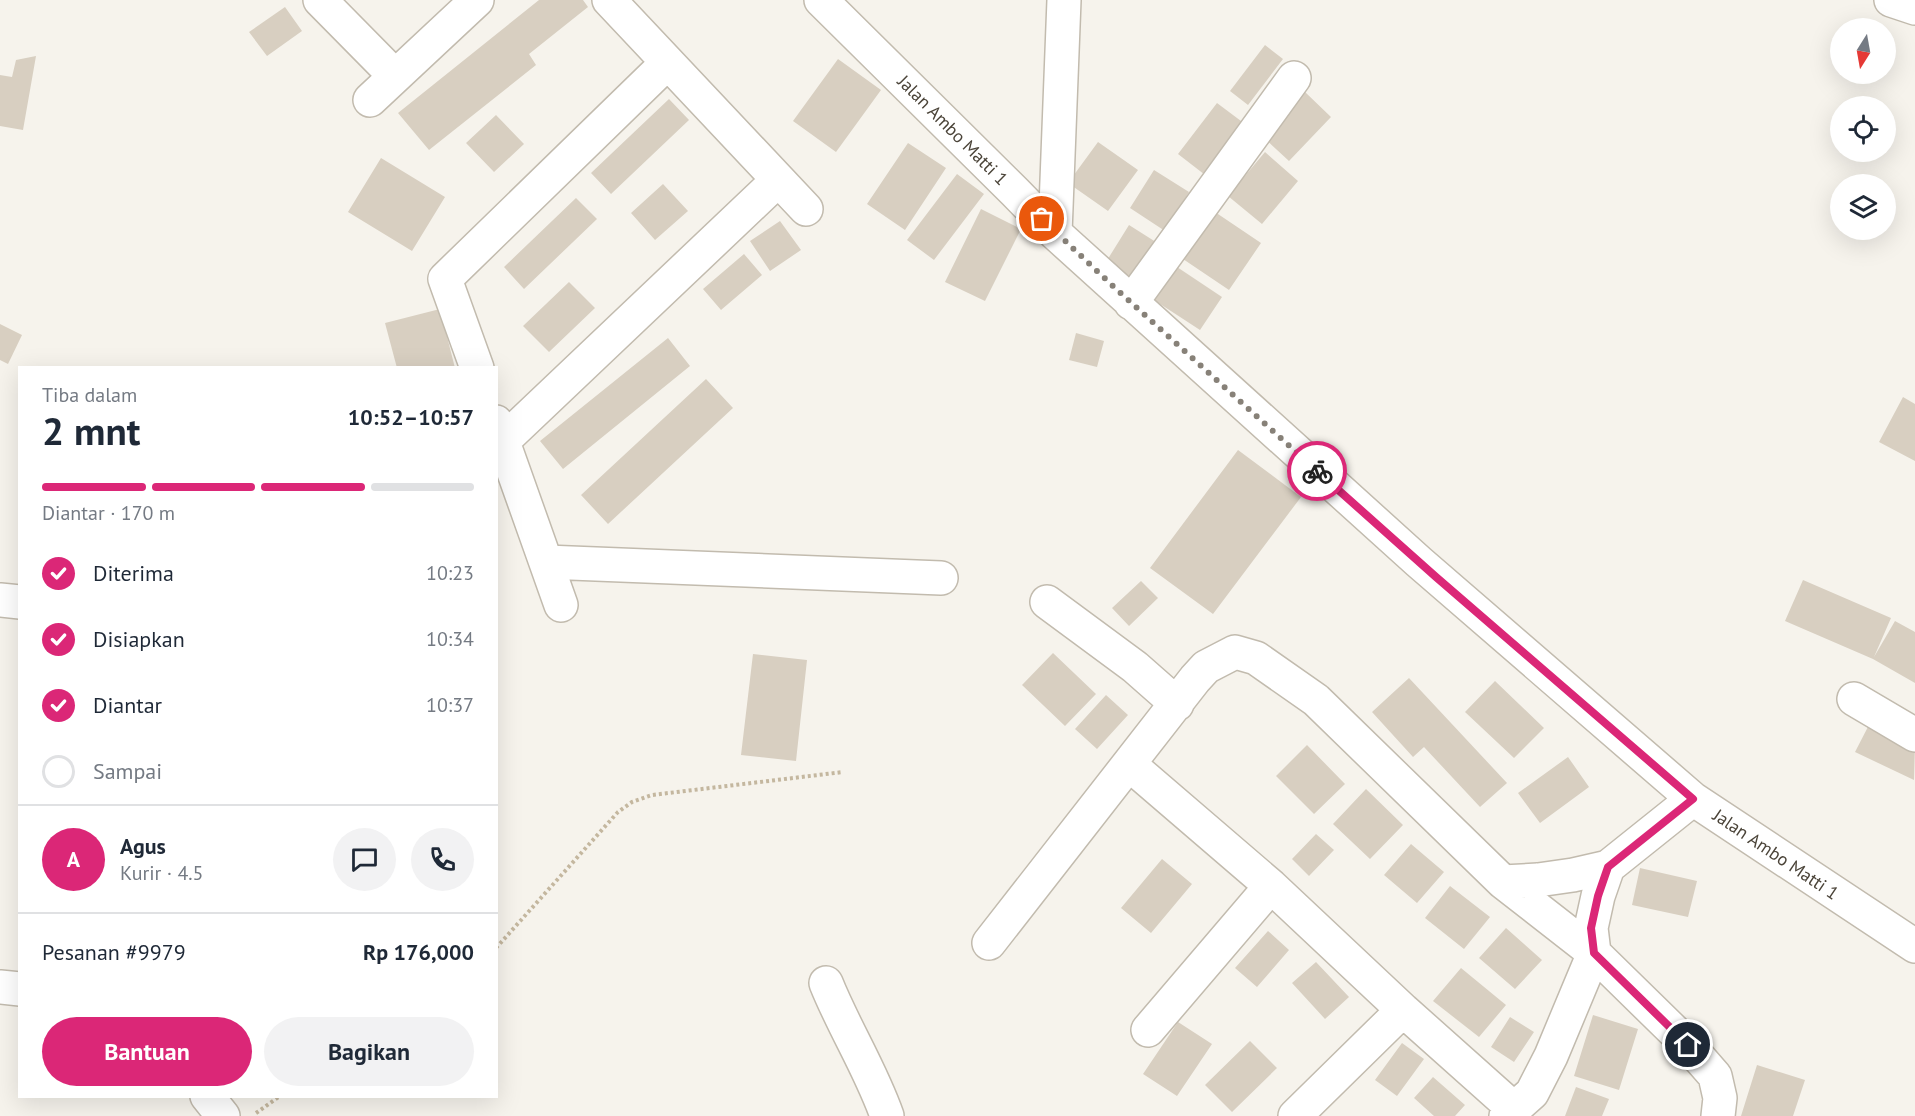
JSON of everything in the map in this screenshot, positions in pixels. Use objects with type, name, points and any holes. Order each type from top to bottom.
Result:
[{"type":"street","points":[[320,0],[395,76]]},
{"type":"street","points":[[370,100],[477,0]]},
{"type":"street","points":[[609,0],[806,209]]},
{"type":"street","name":"Jalan Ambo Matti 1","points":[[821,0],[1055,233],[1131,303],[1419,562],[1693,799],[1915,946]]},
{"type":"street","points":[[1055,233],[1064,0]]},
{"type":"street","points":[[1892,0],[1915,8]]},
{"type":"street","points":[[476,366],[446,279],[667,63]]},
{"type":"street","points":[[1131,303],[1294,78]]},
{"type":"street","points":[[561,605],[500,431],[778,180]]},
{"type":"street","points":[[546,562],[941,578]]},
{"type":"street","points":[[0,600],[18,602]]},
{"type":"street","points":[[1047,602],[1135,667],[1177,704]]},
{"type":"street","points":[[989,943],[1195,679],[1206,667],[1235,652],[1256,658],[1316,700],[1503,882],[1594,953],[1688,1045],[1715,1076],[1720,1098],[1718,1116]]},
{"type":"street","points":[[1854,699],[1915,735]]},
{"type":"street","points":[[1129,764],[1271,886],[1511,1114],[1532,1093],[1551,1056],[1594,953],[1591,928],[1598,896],[1608,867]]},
{"type":"street","points":[[1503,882],[1573,875],[1608,867],[1693,799]]},
{"type":"street","points":[[1148,1030],[1271,886]]},
{"type":"street","points":[[826,983],[879,1092],[887,1116]]},
{"type":"street","points":[[0,987],[18,989]]},
{"type":"street","points":[[1295,1116],[1403,1010]]},
{"type":"street","points":[[209,1098],[223,1116]]},
{"type":"path","points":[[498,946],[618,812],[632,802],[652,795],[843,772]]},
{"type":"path","points":[[252,1116],[277,1098]]},
{"type":"building","points":[[539,0],[583,0],[588,7],[529,54],[536,65],[429,150],[398,113]]},
{"type":"building","points":[[285,7],[302,31],[267,56],[249,32]]},
{"type":"building","points":[[1265,45],[1283,59],[1248,105],[1230,91]]},
{"type":"building","points":[[36,56],[23,130],[0,126],[0,75],[12,77],[16,60]]},
{"type":"building","points":[[838,59],[881,90],[836,152],[793,121]]},
{"type":"building","points":[[1305,92],[1331,117],[1289,161],[1263,137]]},
{"type":"building","points":[[669,99],[689,120],[611,194],[591,173]]},
{"type":"building","points":[[1217,103],[1249,127],[1209,178],[1178,154]]},
{"type":"building","points":[[496,115],[524,144],[494,172],[466,143]]},
{"type":"building","points":[[1098,142],[1138,170],[1108,211],[1068,183]]},
{"type":"building","points":[[908,143],[946,168],[905,230],[867,204]]},
{"type":"building","points":[[1265,152],[1298,181],[1262,224],[1228,196]]},
{"type":"building","points":[[381,158],[445,197],[412,251],[348,212]]},
{"type":"building","points":[[1154,170],[1189,192],[1165,231],[1130,208]]},
{"type":"building","points":[[957,174],[984,194],[934,260],[907,240]]},
{"type":"building","points":[[663,184],[688,211],[655,240],[631,213]]},
{"type":"building","points":[[576,198],[597,219],[524,289],[504,267]]},
{"type":"building","points":[[981,209],[1021,229],[985,301],[945,282]]},
{"type":"building","points":[[1215,212],[1261,243],[1229,290],[1183,259]]},
{"type":"building","points":[[780,221],[801,250],[770,271],[750,241]]},
{"type":"building","points":[[1129,225],[1159,244],[1136,280],[1106,262]]},
{"type":"building","points":[[744,254],[762,275],[721,310],[703,289]]},
{"type":"building","points":[[1177,267],[1222,297],[1200,330],[1154,300]]},
{"type":"building","points":[[569,282],[595,308],[549,352],[523,326]]},
{"type":"building","points":[[440,309],[454,366],[396,366],[385,323]]},
{"type":"building","points":[[0,324],[22,335],[8,364],[0,360]]},
{"type":"building","points":[[1076,333],[1104,341],[1097,367],[1069,360]]},
{"type":"building","points":[[668,338],[690,366],[563,469],[540,441]]},
{"type":"building","points":[[706,379],[733,408],[608,524],[581,495]]},
{"type":"building","points":[[1903,397],[1915,404],[1915,461],[1879,442]]},
{"type":"building","points":[[1238,450],[1301,497],[1213,614],[1150,568]]},
{"type":"building","points":[[1803,580],[1891,618],[1874,657],[1895,621],[1915,632],[1915,683],[1873,659],[1785,621]]},
{"type":"building","points":[[1141,581],[1158,598],[1129,626],[1112,608]]},
{"type":"building","points":[[1053,653],[1096,694],[1065,726],[1022,685]]},
{"type":"building","points":[[753,654],[807,660],[796,761],[741,755]]},
{"type":"building","points":[[1409,678],[1507,783],[1480,807],[1424,747],[1413,757],[1372,712]]},
{"type":"building","points":[[1495,681],[1544,728],[1514,758],[1465,712]]},
{"type":"building","points":[[1106,695],[1128,715],[1097,749],[1075,729]]},
{"type":"building","points":[[1871,721],[1915,743],[1914,780],[1855,752]]},
{"type":"building","points":[[1307,745],[1345,784],[1314,814],[1276,776]]},
{"type":"building","points":[[1568,757],[1589,787],[1540,823],[1518,793]]},
{"type":"building","points":[[1366,789],[1403,825],[1370,859],[1333,824]]},
{"type":"building","points":[[1316,834],[1334,850],[1309,876],[1292,859]]},
{"type":"building","points":[[1411,844],[1444,872],[1417,903],[1384,875]]},
{"type":"building","points":[[1162,859],[1192,884],[1151,933],[1121,908]]},
{"type":"building","points":[[1640,868],[1697,881],[1688,917],[1632,905]]},
{"type":"building","points":[[1450,886],[1490,917],[1464,949],[1425,918]]},
{"type":"building","points":[[1506,928],[1542,960],[1515,989],[1479,958]]},
{"type":"building","points":[[1268,931],[1289,950],[1257,987],[1235,968]]},
{"type":"building","points":[[1316,962],[1349,997],[1325,1019],[1292,983]]},
{"type":"building","points":[[1461,968],[1506,1005],[1479,1037],[1433,1001]]},
{"type":"building","points":[[1593,1015],[1638,1029],[1619,1090],[1574,1076]]},
{"type":"building","points":[[1510,1017],[1534,1032],[1514,1062],[1491,1047]]},
{"type":"building","points":[[1178,1022],[1212,1044],[1177,1096],[1143,1074]]},
{"type":"building","points":[[1250,1041],[1277,1068],[1232,1112],[1205,1085]]},
{"type":"building","points":[[1402,1043],[1424,1059],[1397,1096],[1375,1080]]},
{"type":"building","points":[[1757,1065],[1805,1080],[1793,1116],[1741,1116]]},
{"type":"building","points":[[1433,1077],[1465,1105],[1455,1116],[1434,1116],[1414,1098]]},
{"type":"building","points":[[1576,1087],[1609,1099],[1602,1116],[1565,1116]]},
{"type":"way so far","points":[[1042,219],[1317,471]]},
{"type":"route","points":[[1317,471],[1693,799],[1608,867],[1598,896],[1591,928],[1594,953],[1688,1045]]}]
